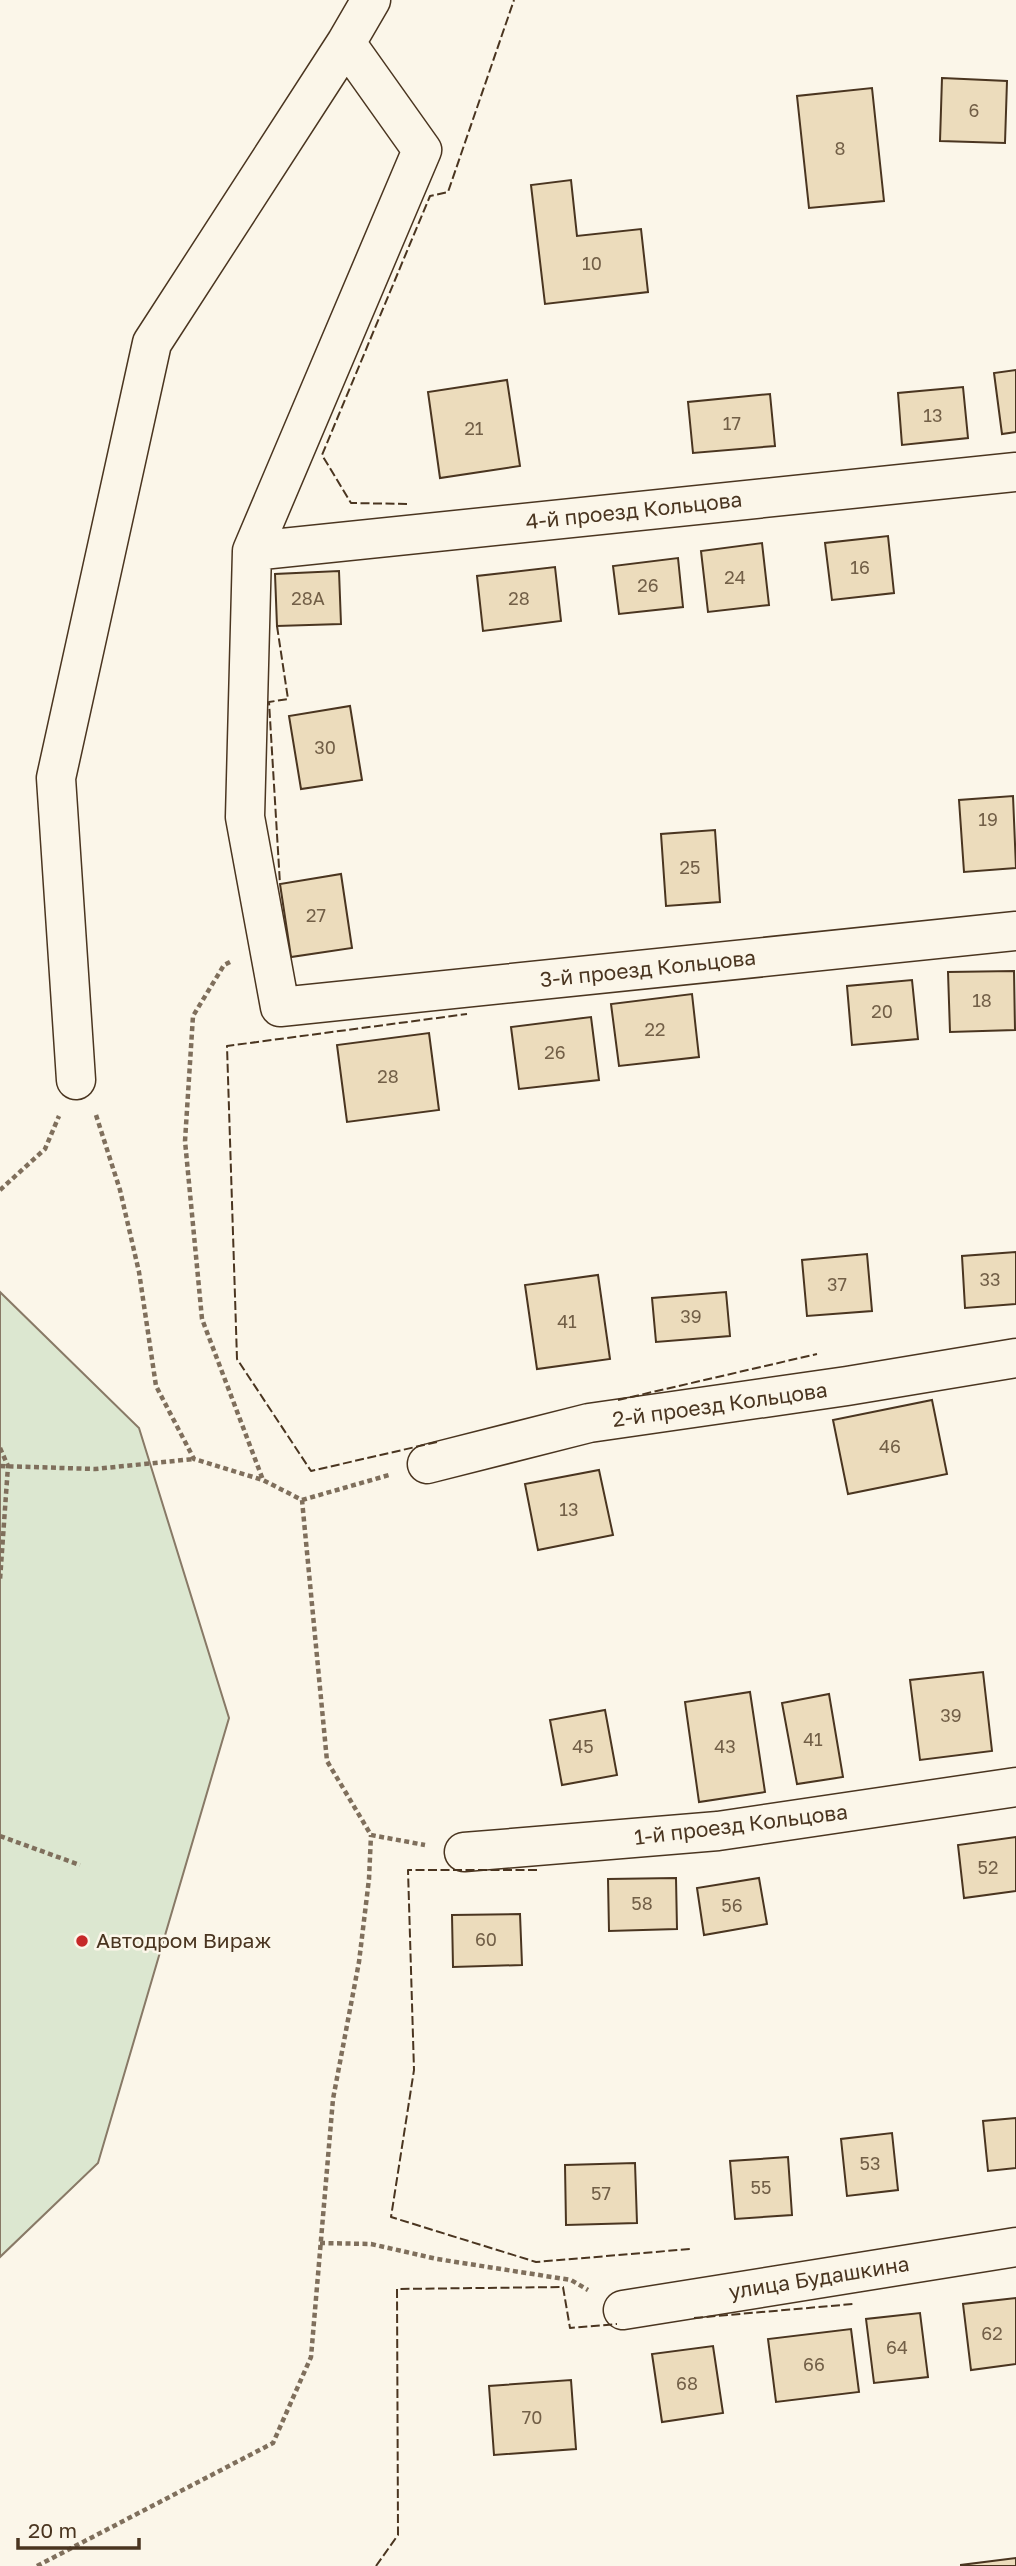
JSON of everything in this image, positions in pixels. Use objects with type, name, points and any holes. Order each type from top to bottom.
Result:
[{"type":"street","points":[[76,1080],[56,778],[152,343],[371,0]]},
{"type":"street","points":[[268,941],[245,817],[252,551],[422,150],[346,43]]},
{"type":"street","name":"4-й проезд Кольцова","points":[[252,551],[1016,472]]},
{"type":"street","name":"3-й проезд Кольцова","points":[[268,941],[280,1007],[1016,930]]},
{"type":"street","name":"2-й проезд Кольцова","points":[[427,1464],[589,1423],[848,1386],[1016,1358]]},
{"type":"street","name":"1-й проезд Кольцова","points":[[464,1852],[718,1831],[1016,1787]]},
{"type":"street","name":"улица Будашкина","points":[[623,2310],[1016,2247]]},
{"type":"path","points":[[263,1480],[202,1319],[185,1141],[192,1016],[224,965],[268,941]]},
{"type":"path","points":[[0,1189],[45,1149],[76,1080]]},
{"type":"path","points":[[76,1080],[95,1111],[120,1190],[139,1272],[156,1386],[194,1459]]},
{"type":"path","points":[[0,1448],[8,1466],[0,1580]]},
{"type":"path","points":[[0,1466],[95,1469],[194,1459],[263,1480],[302,1500],[427,1464]]},
{"type":"path","points":[[37,2566],[273,2443],[311,2357],[333,2099],[359,1962],[369,1879],[371,1835],[327,1761],[302,1500]]},
{"type":"path","points":[[371,1835],[464,1852]]},
{"type":"path","points":[[0,1836],[80,1866]]},
{"type":"path","points":[[320,2243],[371,2245],[438,2259],[571,2280],[623,2310]]},
{"type":"green space","name":"Автодром Вираж","points":[[0,1292],[139,1428],[229,1718],[98,2163],[0,2257]]},
{"type":"building","points":[[942,78],[1007,81],[1005,143],[940,141]]},
{"type":"building","points":[[872,88],[884,201],[809,208],[797,96]]},
{"type":"building","points":[[571,180],[577,236],[641,229],[648,292],[545,304],[531,185]]},
{"type":"building","points":[[1016,370],[1016,432],[1002,434],[994,373]]},
{"type":"building","points":[[507,380],[520,466],[440,478],[428,392]]},
{"type":"building","points":[[963,387],[968,438],[902,445],[898,393]]},
{"type":"building","points":[[770,394],[775,446],[693,453],[688,402]]},
{"type":"building","points":[[888,536],[894,593],[832,600],[825,543]]},
{"type":"building","points":[[762,543],[769,605],[708,612],[701,551]]},
{"type":"building","points":[[678,558],[683,607],[619,614],[613,566]]},
{"type":"building","points":[[555,567],[561,621],[483,631],[477,576]]},
{"type":"building","points":[[339,571],[341,624],[277,626],[275,574]]},
{"type":"building","points":[[350,706],[362,780],[301,789],[289,716]]},
{"type":"building","points":[[1013,796],[1016,868],[964,872],[959,800]]},
{"type":"building","points":[[715,830],[720,902],[666,906],[661,834]]},
{"type":"building","points":[[341,874],[352,948],[291,957],[280,884]]},
{"type":"building","points":[[1014,971],[1015,1030],[950,1032],[948,972]]},
{"type":"building","points":[[912,980],[918,1039],[852,1045],[847,986]]},
{"type":"building","points":[[692,994],[699,1057],[619,1066],[611,1004]]},
{"type":"building","points":[[591,1017],[599,1080],[519,1089],[511,1027]]},
{"type":"building","points":[[429,1033],[439,1110],[347,1122],[337,1045]]},
{"type":"building","points":[[1016,1252],[1016,1304],[965,1308],[962,1256]]},
{"type":"building","points":[[867,1254],[872,1311],[807,1316],[802,1260]]},
{"type":"building","points":[[598,1275],[610,1359],[537,1369],[525,1285]]},
{"type":"building","points":[[726,1292],[730,1336],[656,1342],[652,1298]]},
{"type":"building","points":[[932,1400],[947,1474],[848,1494],[833,1420]]},
{"type":"building","points":[[599,1470],[613,1535],[538,1550],[525,1484]]},
{"type":"building","points":[[983,1672],[992,1751],[920,1760],[910,1680]]},
{"type":"building","points":[[750,1692],[765,1792],[699,1802],[685,1702]]},
{"type":"building","points":[[829,1694],[843,1777],[797,1784],[782,1703]]},
{"type":"building","points":[[605,1710],[617,1775],[562,1785],[550,1720]]},
{"type":"building","points":[[1016,1837],[1016,1891],[964,1898],[958,1845]]},
{"type":"building","points":[[676,1878],[677,1929],[609,1931],[608,1879]]},
{"type":"building","points":[[759,1878],[767,1924],[704,1935],[697,1888]]},
{"type":"building","points":[[520,1914],[522,1965],[453,1967],[452,1915]]},
{"type":"building","points":[[1016,2118],[1016,2168],[988,2171],[983,2121]]},
{"type":"building","points":[[892,2133],[898,2190],[847,2196],[841,2139]]},
{"type":"building","points":[[788,2157],[792,2215],[735,2219],[730,2161]]},
{"type":"building","points":[[635,2163],[637,2223],[566,2225],[565,2165]]},
{"type":"building","points":[[1016,2298],[1016,2364],[971,2370],[963,2304]]},
{"type":"building","points":[[920,2313],[928,2377],[874,2383],[866,2319]]},
{"type":"building","points":[[851,2329],[859,2392],[776,2402],[768,2339]]},
{"type":"building","points":[[713,2346],[723,2413],[662,2422],[652,2354]]},
{"type":"building","points":[[571,2380],[576,2449],[494,2455],[489,2386]]},
{"type":"building","points":[[1016,2558],[1016,2566],[961,2566],[961,2565]]},
{"type":"fence","points":[[407,504],[351,503],[322,455],[430,196],[448,192],[514,0]]},
{"type":"fence","points":[[277,626],[288,699],[269,702],[280,884]]},
{"type":"fence","points":[[437,1442],[311,1471],[237,1359],[227,1046],[467,1014]]},
{"type":"fence","points":[[618,1400],[817,1354]]},
{"type":"fence","points":[[537,1870],[408,1870],[414,2070],[391,2217],[536,2262],[690,2249]]},
{"type":"fence","points":[[376,2566],[398,2535],[397,2289],[563,2287],[570,2328],[617,2324]]},
{"type":"fence","points":[[694,2318],[853,2304]]},
{"type":"place","name":"Автодром Вираж","points":[[82,1941]]}]
